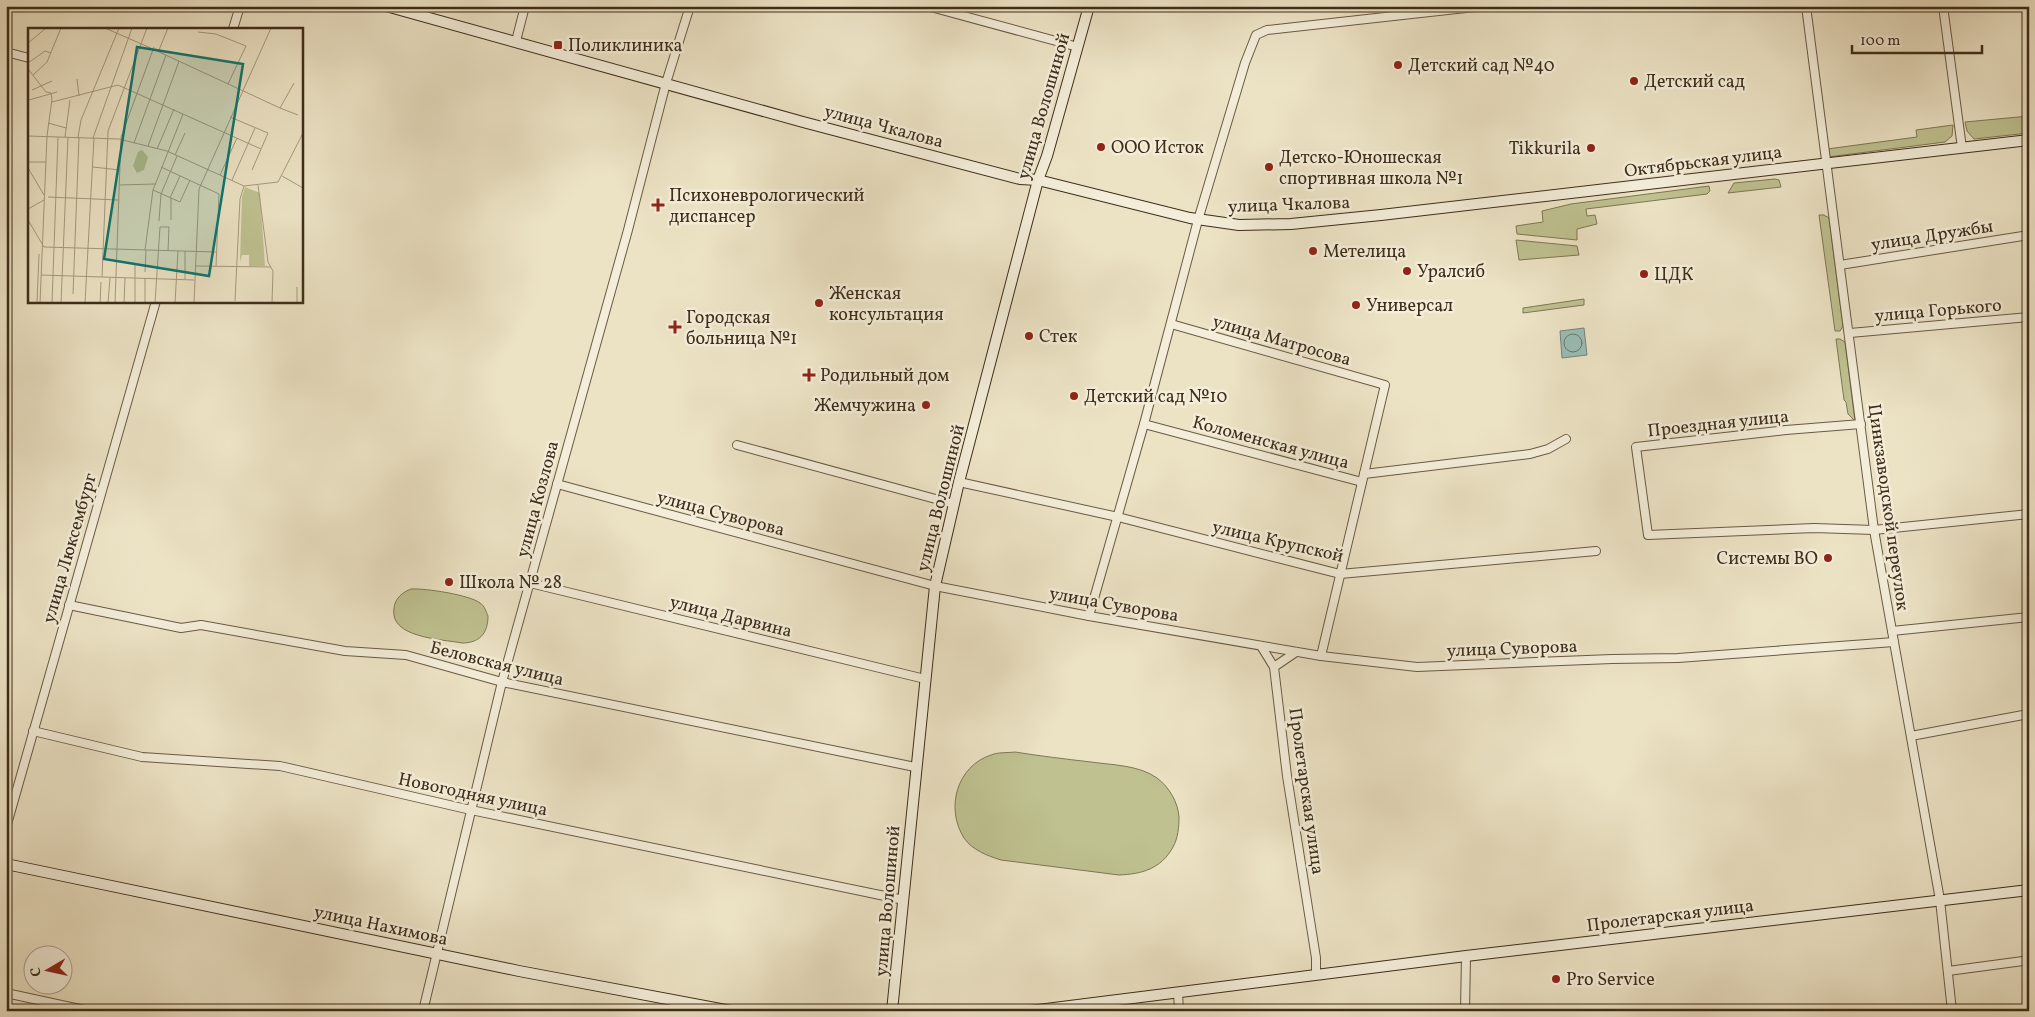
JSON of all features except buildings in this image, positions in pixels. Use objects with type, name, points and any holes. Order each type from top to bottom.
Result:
[{"type":"street","points":[[233,28],[240,6]]},
{"type":"street","name":"улица Чкалова","points":[[386,6],[666,84],[1020,179],[1038,180],[1198,220],[1239,225],[1382,215]]},
{"type":"street","points":[[516,41],[525,6]]},
{"type":"street","name":"улица Козлова","points":[[423,1011],[502,682],[628,230],[666,84],[690,6]]},
{"type":"street","points":[[928,6],[1078,46]]},
{"type":"street","name":"улица Волошиной","points":[[892,1011],[934,586],[959,482],[1038,180],[1089,6]]},
{"type":"street","points":[[1089,616],[1144,424],[1198,220],[1243,70],[1256,35],[1267,30],[1484,6]]},
{"type":"street","name":"Цинкзаводской переулок","points":[[1806,6],[1850,333],[1874,530],[1940,900],[1952,1011]]},
{"type":"street","points":[[1943,6],[1962,148]]},
{"type":"street","points":[[6,52],[28,58]]},
{"type":"street","name":"Октябрьская улица","points":[[1382,215],[2029,140]]},
{"type":"street","name":"улица Дружбы","points":[[1840,265],[2029,235]]},
{"type":"street","name":"улица Люксембург","points":[[6,828],[156,302]]},
{"type":"street","name":"улица Горького","points":[[1850,333],[2029,317]]},
{"type":"street","name":"улица Матросова","points":[[1171,324],[1385,385],[1363,478]]},
{"type":"street","name":"Коломенская улица","points":[[1144,424],[1363,478],[1530,454],[1548,449],[1566,439]]},
{"type":"street","name":"Проездная улица","points":[[1861,424],[1786,430],[1636,448],[1648,536],[1814,528],[1874,530]]},
{"type":"street","points":[[737,445],[954,504]]},
{"type":"street","points":[[1321,656],[1363,478]]},
{"type":"street","name":"улица Крупской","points":[[959,482],[1118,517],[1340,574],[1596,551]]},
{"type":"street","name":"улица Суворова","points":[[557,484],[934,586],[1089,616],[1321,656],[1417,667],[1678,658],[1894,642]]},
{"type":"street","points":[[1874,530],[2029,514]]},
{"type":"street","name":"улица Дарвина","points":[[530,583],[925,679]]},
{"type":"street","name":"Беловская улица","points":[[69,605],[181,628],[201,625],[345,651],[406,655],[502,682],[915,768]]},
{"type":"street","points":[[1892,631],[2029,617]]},
{"type":"street","name":"Пролетарская улица","points":[[1261,646],[1274,667],[1287,776],[1316,958],[1316,974]]},
{"type":"street","points":[[1274,667],[1296,652]]},
{"type":"street","points":[[1911,736],[2022,715]]},
{"type":"street","name":"Новогодняя улица","points":[[33,731],[142,757],[280,766],[471,810],[904,900]]},
{"type":"street","points":[[6,807],[14,804]]},
{"type":"street","name":"улица Нахимова","points":[[6,864],[519,971],[731,1011]]},
{"type":"street","name":"Пролетарская улица","points":[[1030,1011],[1316,974],[2029,890]]},
{"type":"street","points":[[1465,1011],[1466,956]]},
{"type":"street","points":[[1948,971],[2023,961]]},
{"type":"street","points":[[1178,992],[1179,1011]]},
{"type":"street","points":[[6,993],[89,1011]]},
{"type":"green space","points":[[2029,116],[2029,133],[1974,139],[1967,131],[1965,122]]},
{"type":"green space","points":[[1953,125],[1952,136],[1945,142],[1828,157],[1827,149],[1917,137],[1916,130]]},
{"type":"green space","points":[[1779,180],[1781,187],[1728,193],[1734,183]]},
{"type":"green space","points":[[1709,186],[1710,191],[1707,194],[1586,209],[1587,216],[1595,215],[1597,224],[1577,229],[1577,240],[1517,234],[1516,226],[1543,222],[1542,211],[1571,204]]},
{"type":"green space","points":[[1819,215],[1829,218],[1843,326],[1840,331],[1835,331]]},
{"type":"green space","points":[[1516,240],[1577,246],[1579,255],[1519,260]]},
{"type":"green space","points":[[1584,299],[1584,305],[1523,313],[1523,308]]},
{"type":"green space","points":[[1836,339],[1845,342],[1855,421],[1848,414],[1844,400]]},
{"type":"green space","points":[[411,589],[447,593],[475,600],[484,607],[488,616],[484,632],[478,639],[462,643],[430,638],[408,631],[400,626],[395,618],[394,608],[400,596]]},
{"type":"green space","points":[[1015,752],[1125,766],[1142,770],[1157,778],[1172,795],[1177,806],[1179,817],[1178,829],[1173,847],[1163,861],[1150,869],[1143,872],[1119,875],[1001,860],[976,849],[967,842],[958,826],[955,814],[955,801],[958,789],[970,768],[979,760],[994,754]]},
{"type":"water","points":[[1584,328],[1587,355],[1562,358],[1560,331]]},
{"type":"place","name":"Поликлиника","points":[[558,45]]},
{"type":"place","name":"Детский сад №40","points":[[1398,65]]},
{"type":"place","name":"Детский сад","points":[[1634,81]]},
{"type":"place","name":"ООО Исток","points":[[1101,147]]},
{"type":"place","name":"Tikkurila","points":[[1591,148]]},
{"type":"place","name":"Детско-Юношеская спортивная школа №1","points":[[1269,167]]},
{"type":"place","name":"Психоневрологический диспансер","points":[[658,205]]},
{"type":"place","name":"Метелица","points":[[1313,251]]},
{"type":"place","name":"Уралсиб","points":[[1407,271]]},
{"type":"place","name":"ЦДК","points":[[1644,274]]},
{"type":"place","name":"Женская консультация","points":[[819,303]]},
{"type":"place","name":"Универсал","points":[[1356,305]]},
{"type":"place","name":"Городская больница №1","points":[[675,327]]},
{"type":"place","name":"Стек","points":[[1029,336]]},
{"type":"place","name":"Родильный дом","points":[[809,375]]},
{"type":"place","name":"Детский сад №10","points":[[1074,396]]},
{"type":"place","name":"Жемчужина","points":[[926,405]]},
{"type":"place","name":"Системы ВО","points":[[1828,558]]},
{"type":"place","name":"Школа № 28","points":[[449,582]]},
{"type":"place","name":"Pro Service","points":[[1556,979]]}]
